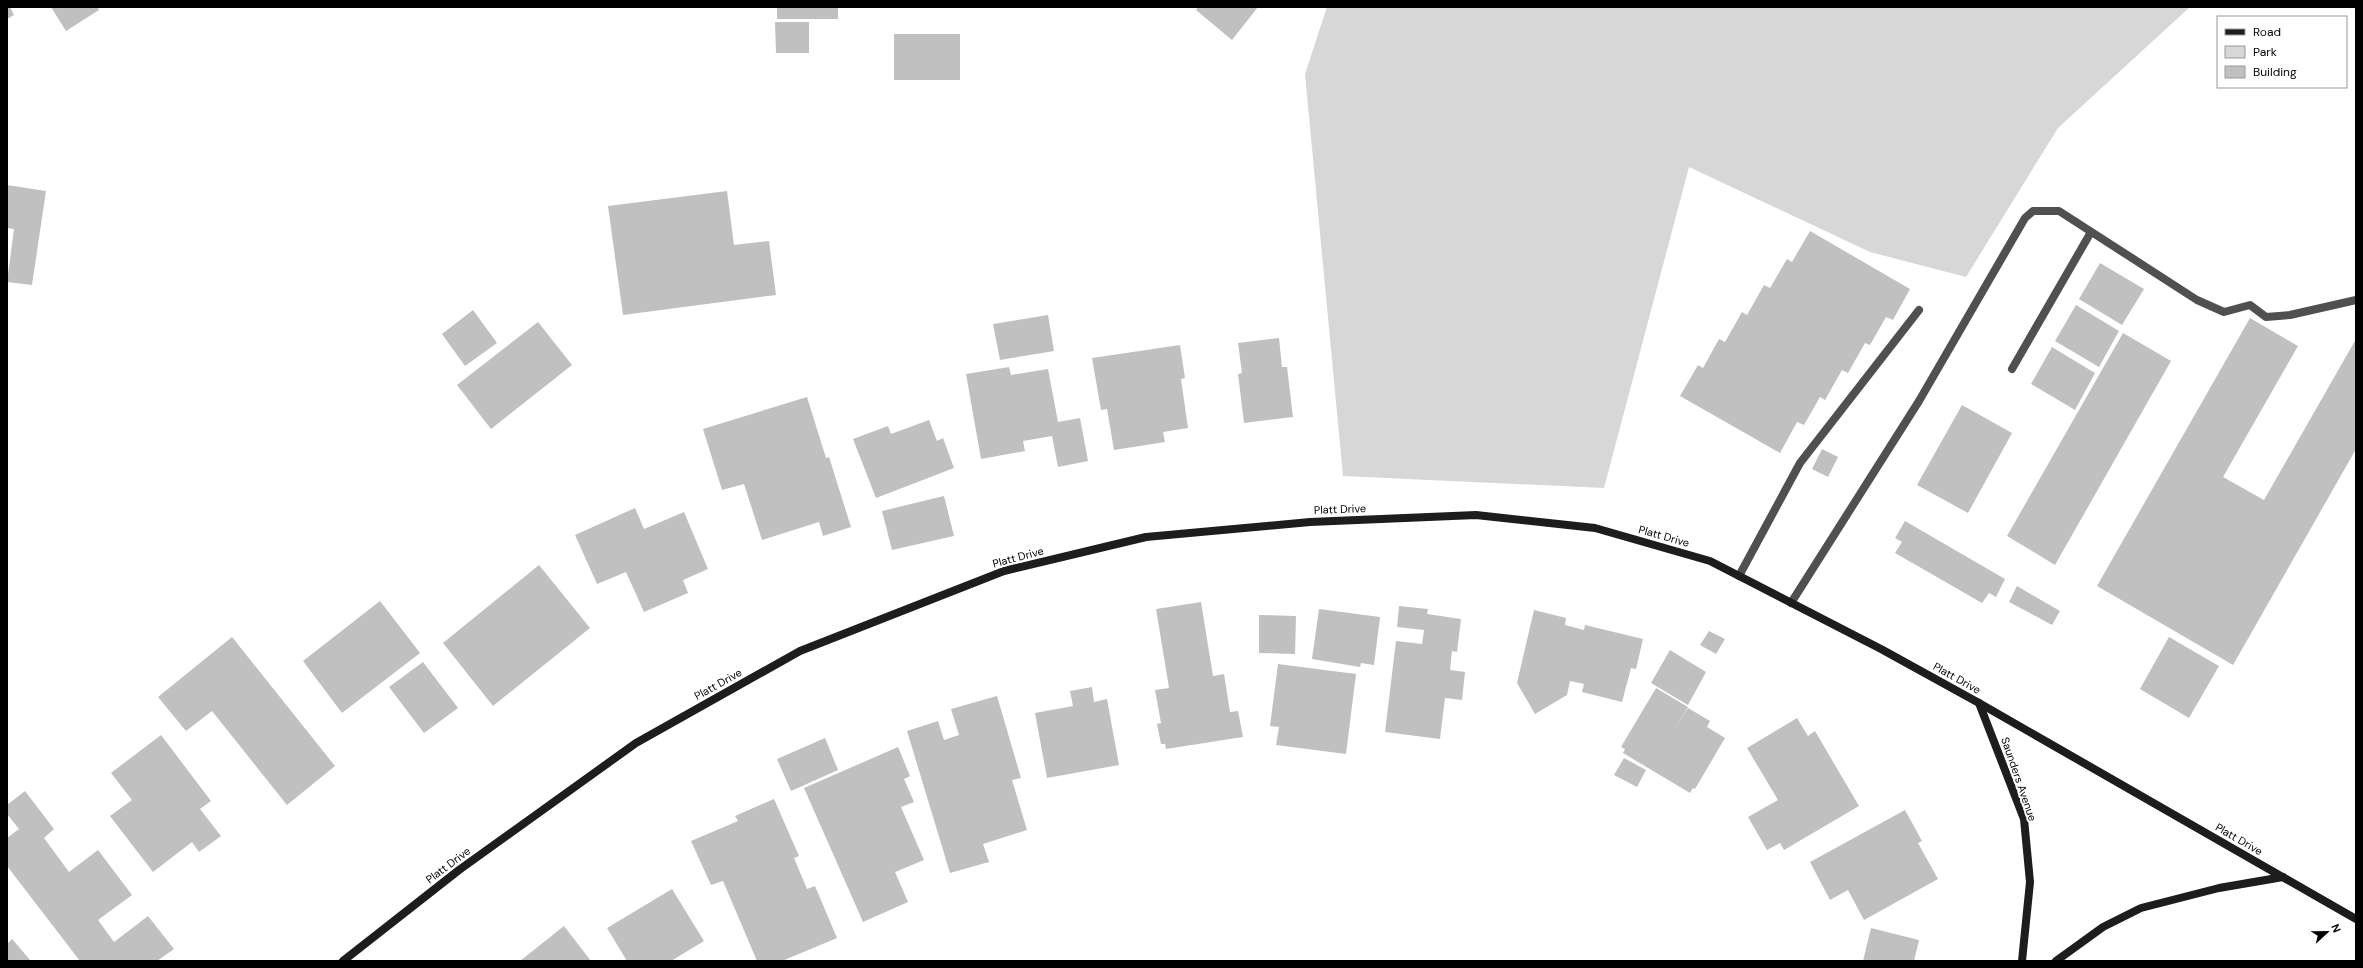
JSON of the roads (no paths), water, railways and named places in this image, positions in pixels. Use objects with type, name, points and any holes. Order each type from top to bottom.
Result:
[{"type":"street","name":"Platt Drive","points":[[343,961],[459,870],[636,743],[800,651],[1004,571],[1146,537],[1310,522],[1476,515],[1595,528],[1710,561],[1881,648],[2356,919]]},
{"type":"street","name":"Saunders Avenue","points":[[1979,703],[2024,819],[2030,882],[2022,961]]},
{"type":"street","points":[[2056,961],[2103,927],[2141,908],[2219,888],[2283,877]]},
{"type":"lane","points":[[1790,603],[1919,401],[2025,218],[2033,211],[2059,211],[2197,300],[2224,312],[2250,305],[2266,317],[2290,314],[2356,300]]},
{"type":"lane","points":[[2012,369],[2091,232]]},
{"type":"lane","points":[[1739,576],[1800,463],[1919,310]]}]
